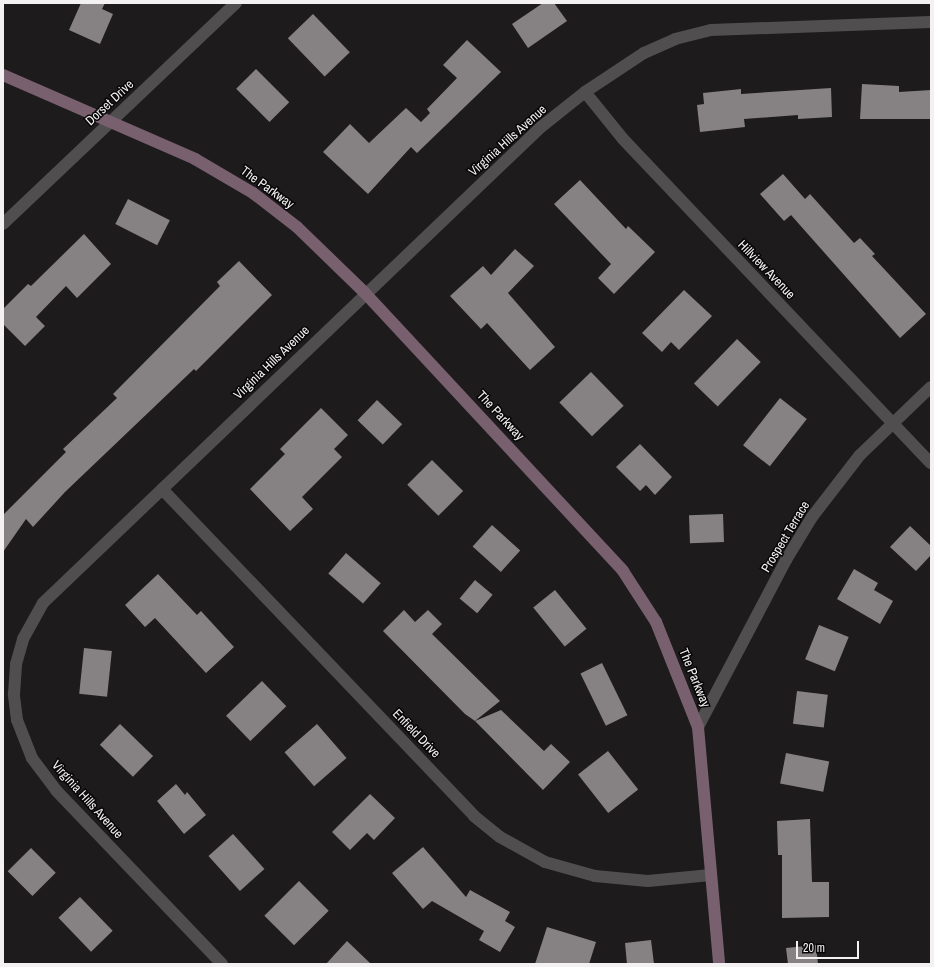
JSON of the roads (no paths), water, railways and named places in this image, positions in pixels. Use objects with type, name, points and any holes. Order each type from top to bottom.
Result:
[{"type":"street","name":"Dorset Drive","points":[[3,224],[236,3]]},
{"type":"street","name":"Virginia Hills Avenue","points":[[222,964],[40,770],[24,741],[14,694],[16,664],[23,639],[43,603],[365,293],[541,127],[585,92],[644,53],[693,34],[734,28],[931,22]]},
{"type":"street","name":"The Parkway","points":[[3,76],[195,159],[253,193],[297,227],[365,293],[623,571],[656,622],[698,727],[708,823],[710,876],[719,964]]},
{"type":"street","name":"Hillview Avenue","points":[[585,92],[623,139],[931,463]]},
{"type":"street","name":"Prospect Terrace","points":[[698,727],[786,560],[812,517],[860,455],[931,387]]},
{"type":"street","name":"Enfield Drive","points":[[162,489],[474,816],[500,837],[545,862],[595,876],[648,881],[710,876]]}]
